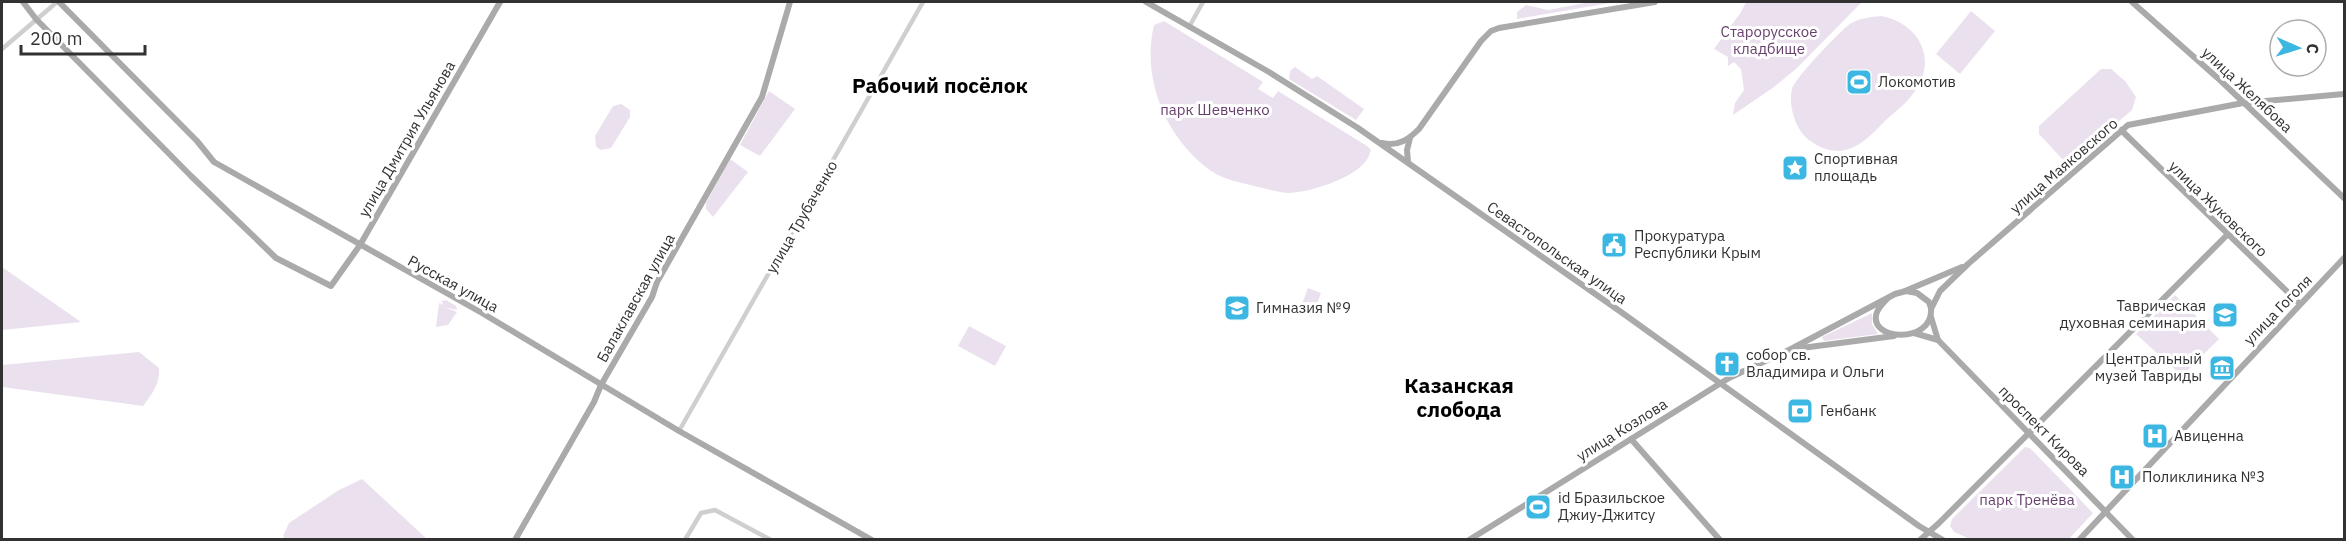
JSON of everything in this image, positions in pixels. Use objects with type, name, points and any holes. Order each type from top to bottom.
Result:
[{"type":"main road","points":[[23,2],[36,19]]},
{"type":"main road","name":"Русская улица","points":[[58,2],[197,141],[214,162],[482,313],[679,431],[872,540]]},
{"type":"main road","name":"улица Дмитрия Ульянова","points":[[36,19],[191,176],[276,258],[331,286],[360,245],[500,2]]},
{"type":"main road","name":"Балаклавская улица","points":[[515,540],[762,97],[790,2]]},
{"type":"main road","name":"Севастопольская улица","points":[[1146,2],[1281,79],[1408,162],[1919,526],[1943,540]]},
{"type":"main road","points":[[1408,162],[1407,150],[1410,138],[1491,31],[1655,2]]},
{"type":"main road","name":"улица Желябова","points":[[2132,2],[2344,198]]},
{"type":"main road","name":"улица Маяковского","points":[[1968,264],[2121,130],[2137,123],[2243,103],[2344,94]]},
{"type":"main road","name":"улица Жуковского","points":[[2121,130],[2300,304]]},
{"type":"main road","points":[[1376,141],[1394,144],[1410,138]]},
{"type":"main road","points":[[1920,540],[2227,235]]},
{"type":"main road","name":"улица Гоголя","points":[[2079,540],[2105,509],[2344,258]]},
{"type":"main road","points":[[1968,264],[1940,291],[1931,308],[1931,317],[1924,327],[1914,333],[1897,335],[1886,332],[1877,322],[1878,311],[1889,297],[1968,264]]},
{"type":"main road","points":[[1902,292],[1912,292],[1923,296],[1931,308]]},
{"type":"main road","name":"улица Козлова","points":[[1470,540],[1720,384],[1889,297]]},
{"type":"main road","name":"проспект Кирова","points":[[1931,317],[1938,340],[2133,540]]},
{"type":"main road","name":"проспект Кирова","points":[[1914,333],[1938,340]]},
{"type":"main road","points":[[1817,334],[1822,346]]},
{"type":"main road","name":"улица Козлова","points":[[1791,349],[1897,335]]},
{"type":"main road","points":[[1631,439],[1720,540]]},
{"type":"street","points":[[2,49],[58,2]]},
{"type":"street","name":"улица Трубаченко","points":[[679,431],[924,2]]},
{"type":"street","points":[[1189,27],[1203,2]]},
{"type":"street","points":[[685,540],[701,513],[715,510],[771,540]]},
{"type":"green space","points":[[1590,2],[1616,2],[1517,19],[1517,12],[1526,5],[1548,10]]},
{"type":"green space","name":"Старорусское кладбище","points":[[1746,2],[1862,2],[1797,68],[1733,115],[1735,103],[1744,90],[1741,69],[1734,62],[1728,66],[1728,57],[1714,49]]},
{"type":"green space","points":[[1971,11],[1995,31],[1960,74],[1936,54]]},
{"type":"green space","name":"Локомотив","points":[[1881,16],[1905,26],[1920,43],[1925,66],[1922,79],[1909,99],[1863,141],[1842,151],[1820,147],[1806,138],[1794,119],[1791,103],[1792,89],[1809,65],[1850,24],[1861,19]]},
{"type":"green space","name":"парк Шевченко","points":[[1164,21],[1263,82],[1258,89],[1273,98],[1278,91],[1367,146],[1371,150],[1367,160],[1357,170],[1337,181],[1310,190],[1290,193],[1234,181],[1211,171],[1181,142],[1170,125],[1154,86],[1151,45],[1154,25]]},
{"type":"green space","points":[[1295,67],[1312,79],[1317,76],[1364,109],[1356,120],[1289,79],[1290,71]]},
{"type":"green space","points":[[2101,69],[2111,69],[2125,81],[2136,97],[2132,110],[2075,159],[2065,162],[2039,134],[2039,126]]},
{"type":"green space","points":[[769,91],[795,109],[760,156],[740,145]]},
{"type":"green space","points":[[621,104],[630,110],[630,117],[611,148],[601,150],[596,147],[595,136],[613,106]]},
{"type":"green space","points":[[730,159],[748,172],[713,217],[706,209],[706,203]]},
{"type":"green space","points":[[2,267],[81,322],[2,330]]},
{"type":"green space","points":[[1308,288],[1321,293],[1312,317],[1299,312]]},
{"type":"green space","points":[[2175,295],[2219,339],[2182,376],[2136,334]]},
{"type":"green space","points":[[446,300],[456,306],[457,310],[444,307],[457,312],[448,325],[436,327],[439,303],[443,305],[442,301]]},
{"type":"green space","points":[[1872,313],[1872,324],[1878,334],[1824,341],[1822,337]]},
{"type":"green space","points":[[969,326],[1006,346],[995,366],[958,346]]},
{"type":"green space","points":[[139,352],[159,368],[157,384],[143,406],[2,387],[2,365]]},
{"type":"green space","name":"парк Тренёва","points":[[2025,447],[2030,448],[2093,513],[2069,539],[1970,539],[1954,532],[1950,526],[1952,519]]},
{"type":"green space","points":[[362,479],[427,539],[285,539],[283,536],[289,523],[339,490]]},
{"type":"place","name":"Локомотив","points":[[1859,82]]},
{"type":"place","name":"Спортивная площадь","points":[[1795,168]]},
{"type":"place","name":"Прокуратура Республики Крым","points":[[1614,245]]},
{"type":"place","name":"Гимназия №9","points":[[1237,308]]},
{"type":"place","name":"Таврическая духовная семинария","points":[[2225,315]]},
{"type":"place","name":"собор св. Владимира и Ольги","points":[[1727,364]]},
{"type":"place","name":"Центральный музей Тавриды","points":[[2222,368]]},
{"type":"place","name":"Генбанк","points":[[1800,411]]},
{"type":"place","name":"Авиценна","points":[[2155,436]]},
{"type":"place","name":"Поликлиника №3","points":[[2122,477]]},
{"type":"place","name":"id Бразильское Джиу-Джитсу","points":[[1538,507]]},
{"type":"district","name":"Рабочий посёлок","points":[[940,86]]},
{"type":"district","name":"Казанская слобода","points":[[1459,398]]}]
